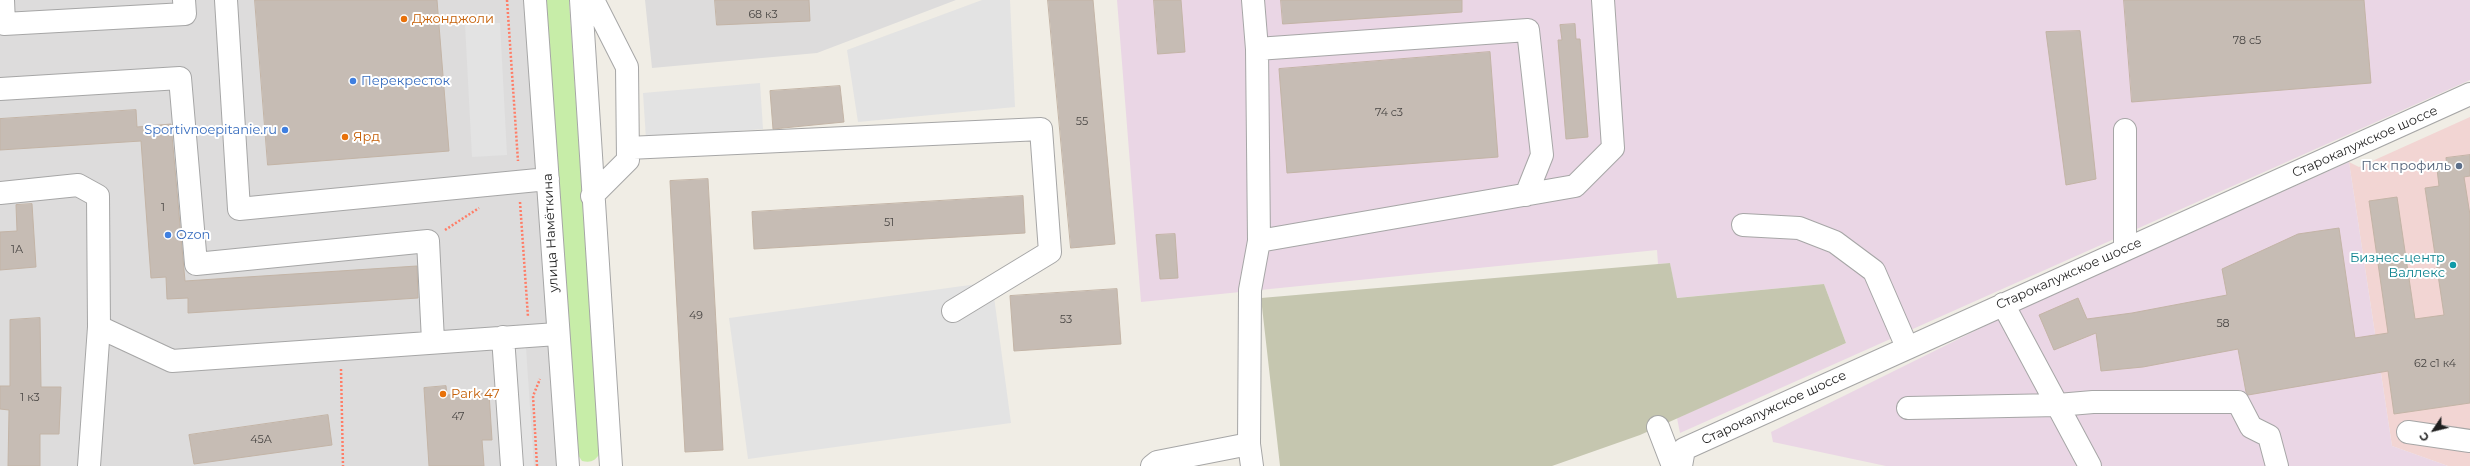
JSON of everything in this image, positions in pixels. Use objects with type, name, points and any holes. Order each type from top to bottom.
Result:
[{"type":"street","points":[[3,0],[4,24],[185,14],[184,0]]},
{"type":"street","points":[[226,0],[239,209],[548,179]]},
{"type":"street","name":"улица Намёткина","points":[[535,0],[548,179],[557,334],[568,463]]},
{"type":"street","points":[[581,0],[609,462]]},
{"type":"street","points":[[592,196],[628,154],[627,67],[593,0]]},
{"type":"street","points":[[1252,466],[1249,444],[1250,290],[1259,241],[1257,49],[1253,0]]},
{"type":"street","points":[[1259,241],[1575,186],[1613,148],[1603,0]]},
{"type":"street","points":[[1257,49],[1528,30],[1542,155],[1526,195]]},
{"type":"street","points":[[0,89],[180,78],[196,264],[428,242],[433,341]]},
{"type":"street","name":"Старокалужское шоссе","points":[[1681,466],[1684,449],[2470,94]]},
{"type":"street","points":[[628,154],[1041,129],[1050,252],[954,312]]},
{"type":"street","points":[[2125,130],[2125,249]]},
{"type":"street","points":[[0,193],[78,184],[98,196],[100,327],[89,466]]},
{"type":"street","points":[[1743,226],[1799,228],[1835,242],[1874,271],[1907,347]]},
{"type":"street","points":[[2003,304],[2090,466]]},
{"type":"street","points":[[100,327],[172,361],[433,341],[557,334]]},
{"type":"street","points":[[503,338],[512,466]]},
{"type":"street","points":[[1908,408],[2058,406],[2093,402],[2238,402],[2251,427],[2270,436],[2277,466]]},
{"type":"street","points":[[1658,427],[1673,466]]},
{"type":"street","points":[[2408,432],[2470,441]]},
{"type":"street","points":[[1152,466],[1158,462],[1249,444]]},
{"type":"path","points":[[507,0],[519,181]]},
{"type":"path","points":[[428,242],[486,203]]},
{"type":"path","points":[[341,349],[343,466]]},
{"type":"shaded area","points":[[0,0],[525,0],[558,466],[0,466]]},
{"type":"shaded area","points":[[645,0],[956,0],[817,53],[652,68]]},
{"type":"shaded area","points":[[982,0],[1010,0],[1015,107],[858,122],[847,50]]},
{"type":"shaded area","points":[[1117,0],[2470,0],[2470,80],[1680,433],[1677,418],[1846,343],[1824,284],[1676,298],[1670,263],[1658,264],[1657,250],[1141,302]]},
{"type":"shaded area","points":[[500,23],[507,155],[472,157],[465,24]]},
{"type":"shaded area","points":[[760,83],[763,129],[646,139],[643,93]]},
{"type":"shaded area","points":[[2470,117],[2470,466],[2448,466],[2392,446],[2349,162],[2359,167]]},
{"type":"shaded area","points":[[2349,162],[2392,446],[2448,466],[1886,466],[1773,442],[1771,432],[2009,314]]},
{"type":"shaded area","points":[[1670,263],[1677,298],[1824,284],[1846,343],[1640,435],[1552,466],[1280,466],[1261,298]]},
{"type":"shaded area","points":[[992,282],[1011,423],[748,459],[729,318]]},
{"type":"shaded area","points":[[526,348],[534,466],[520,466],[511,349]]},
{"type":"green space","points":[[546,0],[569,0],[600,453],[594,460],[588,462],[582,461],[578,455]]},
{"type":"building","name":"Перекресток","points":[[255,0],[437,0],[449,151],[268,165]]},
{"type":"building","points":[[715,0],[809,0],[810,21],[717,25]]},
{"type":"building","points":[[1048,0],[1093,0],[1115,244],[1071,248]]},
{"type":"building","points":[[1154,0],[1181,0],[1185,52],[1158,54]]},
{"type":"building","points":[[1281,0],[1462,0],[1462,12],[1283,24]]},
{"type":"building","points":[[2124,0],[2364,0],[2371,83],[2132,102]]},
{"type":"building","points":[[1575,24],[1576,39],[1580,39],[1588,137],[1566,139],[1558,40],[1562,40],[1560,25]]},
{"type":"building","points":[[2080,31],[2096,179],[2066,185],[2046,32]]},
{"type":"building","points":[[1490,52],[1498,157],[1287,173],[1279,69]]},
{"type":"building","points":[[840,86],[844,122],[773,129],[770,91]]},
{"type":"building","points":[[136,110],[137,127],[171,124],[185,281],[417,266],[418,298],[188,313],[188,298],[167,299],[166,277],[151,278],[141,141],[0,150],[0,119]]},
{"type":"building","points":[[2470,155],[2470,176],[2464,177],[2470,215],[2470,403],[2394,414],[2388,371],[2248,395],[2246,392],[2238,349],[2143,367],[2101,371],[2096,333],[2054,350],[2039,315],[2078,298],[2087,319],[2132,313],[2227,295],[2222,269],[2298,234],[2339,228],[2355,338],[2388,333],[2369,201],[2397,197],[2415,319],[2444,315],[2425,188],[2439,186],[2437,169],[2447,167],[2446,158]]},
{"type":"building","points":[[708,179],[723,450],[685,452],[670,181]]},
{"type":"building","points":[[1023,196],[1025,233],[754,249],[752,212]]},
{"type":"building","points":[[32,204],[36,267],[0,270],[0,232],[17,231],[16,205]]},
{"type":"building","points":[[1175,234],[1178,278],[1160,279],[1156,235]]},
{"type":"building","points":[[1117,289],[1121,344],[1014,351],[1010,296]]},
{"type":"building","points":[[40,318],[41,387],[61,387],[59,434],[40,434],[40,466],[8,466],[9,410],[0,409],[0,386],[10,386],[10,320]]},
{"type":"building","points":[[446,386],[447,395],[489,393],[492,440],[482,440],[484,466],[429,466],[424,388]]},
{"type":"building","points":[[328,415],[332,445],[194,464],[189,435]]},
{"type":"place","name":"Джонджоли","points":[[404,19]]},
{"type":"place","name":"Перекресток","points":[[353,81]]},
{"type":"place","name":"Sportivnoepitanie.ru","points":[[285,130]]},
{"type":"place","name":"Ярд","points":[[345,137]]},
{"type":"place","name":"Пск профиль","points":[[2459,166]]},
{"type":"place","name":"Ozon","points":[[168,235]]},
{"type":"place","name":"Бизнес-центр Валлекс","points":[[2453,265]]},
{"type":"place","name":"Park 47","points":[[443,394]]}]
